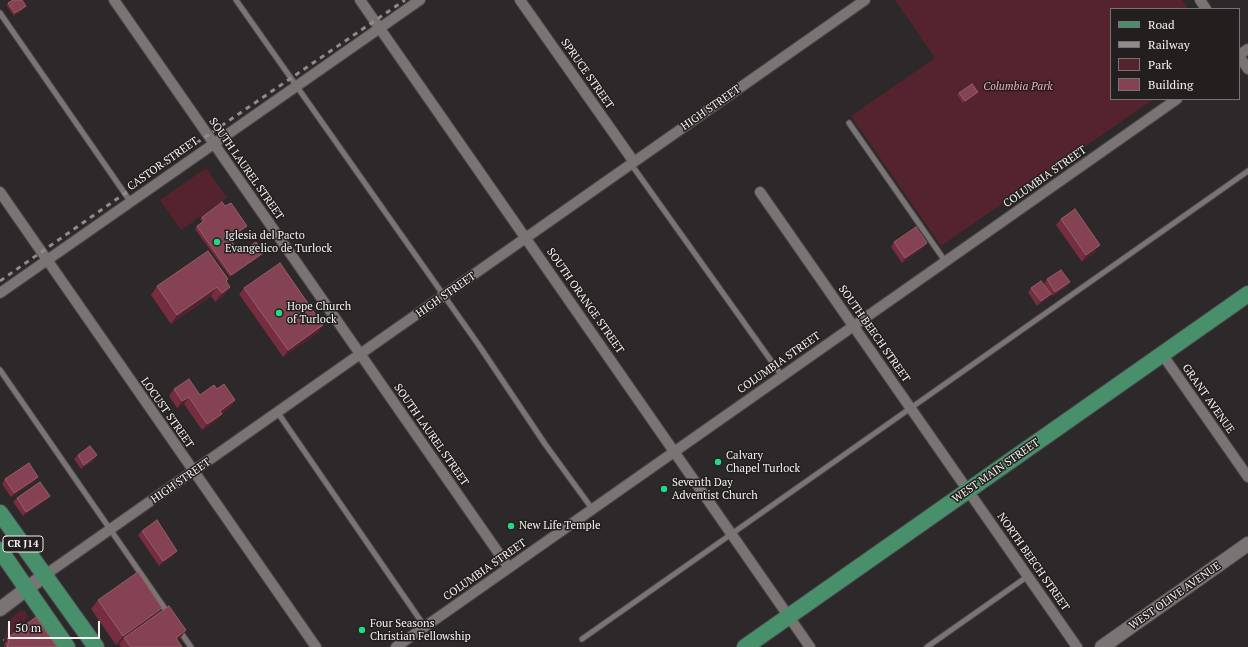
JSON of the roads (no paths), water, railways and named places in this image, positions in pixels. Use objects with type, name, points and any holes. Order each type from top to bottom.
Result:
[{"type":"main road","name":"WEST MAIN STREET","points":[[745,647],[1248,294]]},
{"type":"main road","name":"CR J14","points":[[0,513],[96,647]]},
{"type":"main road","name":"CR J14","points":[[0,550],[67,647]]},
{"type":"street","name":"SOUTH LAUREL STREET","points":[[114,0],[509,568]]},
{"type":"street","name":"SOUTH ORANGE STREET","points":[[360,0],[810,647]]},
{"type":"street","name":"CASTOR STREET","points":[[0,293],[420,0]]},
{"type":"street","name":"SPRUCE STREET","points":[[520,0],[633,163]]},
{"type":"street","name":"HIGH STREET","points":[[0,609],[45,575],[527,239],[865,0]]},
{"type":"street","points":[[1240,55],[1248,49]]},
{"type":"street","points":[[1240,57],[1248,69]]},
{"type":"street","name":"COLUMBIA STREET","points":[[396,647],[1176,100]]},
{"type":"street","name":"LOCUST STREET","points":[[0,192],[316,647]]},
{"type":"street","name":"SOUTH BEECH STREET","points":[[760,192],[968,490]]},
{"type":"street","name":"GRANT AVENUE","points":[[1162,354],[1248,477]]},
{"type":"street","name":"NORTH BEECH STREET","points":[[968,490],[1077,647]]},
{"type":"street","name":"WEST OLIVE AVENUE","points":[[1102,647],[1248,544]]},
{"type":"lane","points":[[236,0],[444,296],[530,420],[544,444],[593,510]]},
{"type":"lane","points":[[0,13],[130,201]]},
{"type":"lane","points":[[849,123],[945,261]]},
{"type":"lane","points":[[633,163],[782,376]]},
{"type":"lane","points":[[582,639],[1248,172]]},
{"type":"lane","points":[[0,370],[173,621]]},
{"type":"lane","points":[[278,413],[425,627]]},
{"type":"lane","points":[[927,647],[1028,576]]},
{"type":"lane","points":[[178,628],[191,647]]},
{"type":"railway","points":[[0,281],[208,135],[405,0]]},
{"type":"place","name":"Iglesia del Pacto Evangelico de Turlock","points":[[217,242]]},
{"type":"place","name":"Hope Church of Turlock","points":[[279,313]]},
{"type":"place","name":"Calvary Chapel Turlock","points":[[718,462]]},
{"type":"place","name":"Seventh Day Adventist Church","points":[[664,489]]},
{"type":"place","name":"New Life Temple","points":[[511,526]]},
{"type":"place","name":"Four Seasons Christian Fellowship","points":[[362,630]]},
{"type":"park label","name":"Columbia Park","points":[[1018,87]]}]
